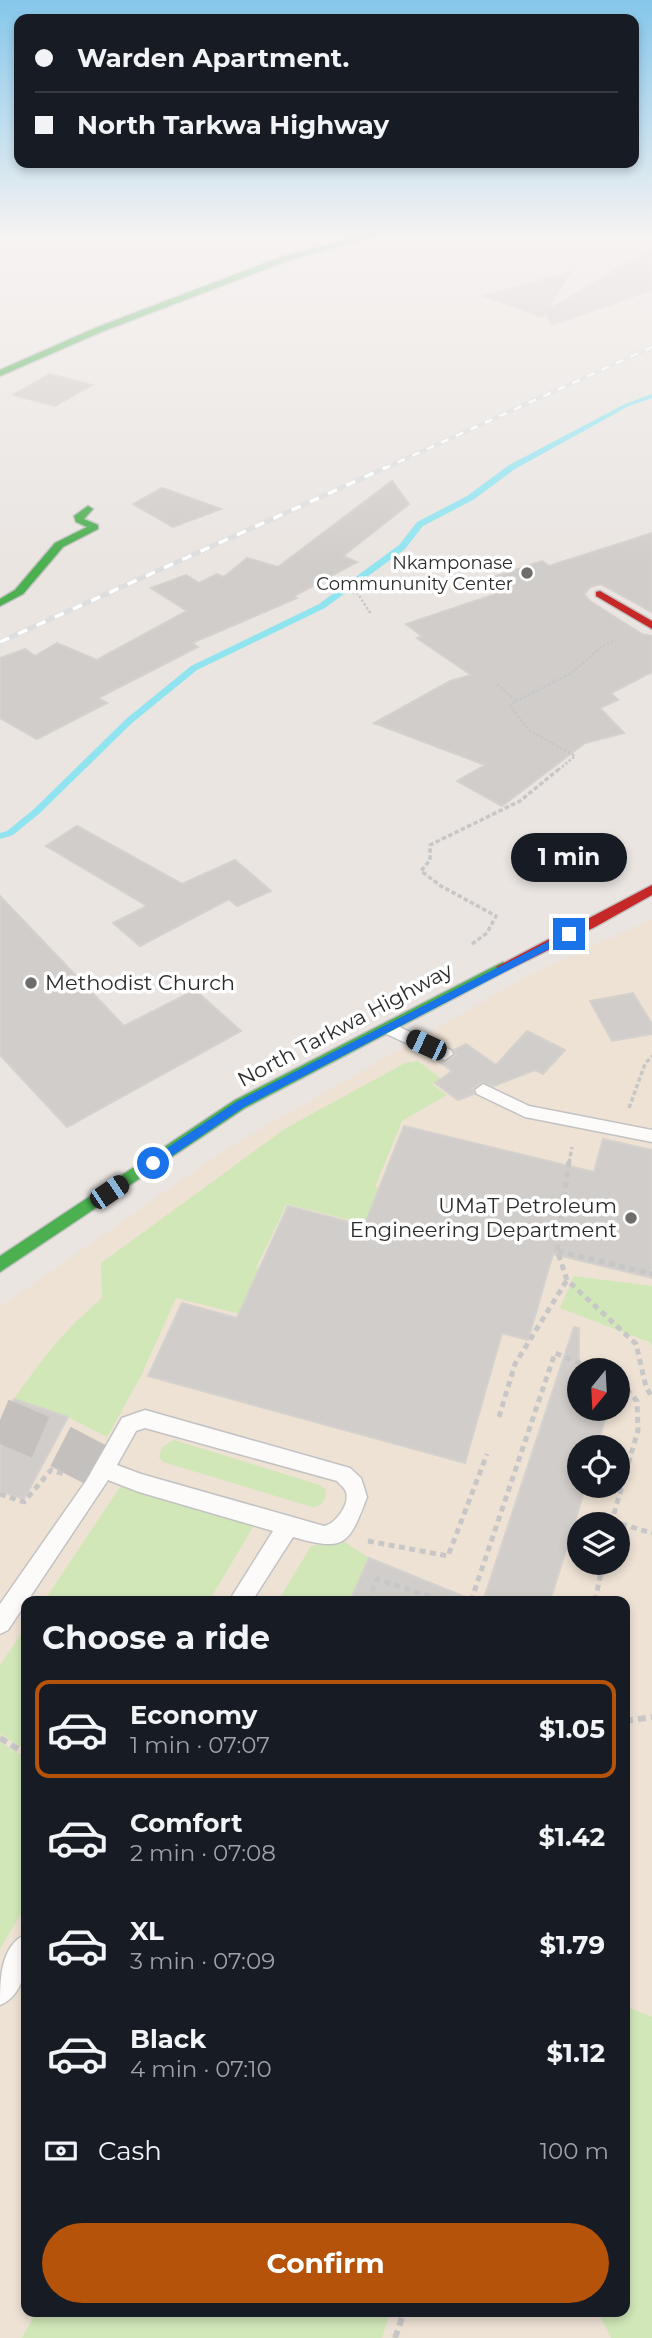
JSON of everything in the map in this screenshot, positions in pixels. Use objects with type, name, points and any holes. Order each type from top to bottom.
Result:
[{"type":"street","points":[[0,373],[65,345]]},
{"type":"street","points":[[0,603],[27,588],[35,571],[61,543],[95,527],[79,520],[79,516],[88,509]]},
{"type":"street","points":[[600,594],[650,625]]},
{"type":"street","name":"North Tarkwa Highway","points":[[0,1265],[240,1104],[483,976],[590,924],[652,889]]},
{"type":"lane","points":[[388,1028],[445,1054]]},
{"type":"lane","points":[[483,1090],[525,1111],[652,1136]]},
{"type":"lane","points":[[0,1623],[93,1488],[129,1424],[145,1419],[343,1474],[355,1485],[358,1497],[346,1525],[336,1534],[324,1536],[139,1483],[104,1469]]},
{"type":"lane","points":[[243,1596],[288,1527]]},
{"type":"lane","points":[[0,1992],[21,1956]]},
{"type":"path","points":[[321,572],[322,581],[358,594],[371,614]]},
{"type":"path","points":[[468,947],[487,933],[496,916],[441,886],[421,871],[430,860],[430,845],[520,800],[575,756],[530,732],[529,725],[512,710],[511,705],[573,672],[601,647],[650,625]]},
{"type":"path","points":[[497,684],[516,701]]},
{"type":"path","points":[[621,1128],[645,1063],[652,1056]]},
{"type":"path","points":[[577,1123],[561,1209],[557,1251],[566,1280],[636,1344],[646,1387],[652,1397]]},
{"type":"path","points":[[557,1251],[652,1274]]},
{"type":"path","points":[[499,1417],[515,1364],[566,1280]]},
{"type":"path","points":[[473,1596],[555,1353],[567,1358]]},
{"type":"path","points":[[614,1512],[638,1430],[637,1401],[630,1393]]},
{"type":"path","points":[[336,1534],[448,1556],[487,1454]]},
{"type":"path","points":[[0,1494],[24,1502],[51,1470],[93,1488]]},
{"type":"path","points":[[630,1528],[652,1533]]},
{"type":"path","points":[[596,1596],[600,1575]]},
{"type":"path","points":[[370,1596],[377,1579],[428,1596]]},
{"type":"path","points":[[630,1720],[652,1717]]},
{"type":"path","points":[[0,1738],[21,1751]]},
{"type":"path","points":[[395,2338],[402,2317]]},
{"type":"shaded area","points":[[652,919],[652,2338],[0,2338],[0,1307],[226,1149],[526,977]]},
{"type":"green space","points":[[418,1061],[440,1078],[432,1084],[447,1095],[402,1121],[375,1187],[518,1224],[505,1260],[287,1204],[256,1268],[375,1302],[356,1343],[176,1298],[141,1376],[107,1437],[68,1417],[14,1399],[54,1345],[102,1298],[101,1263],[286,1128],[405,1063]]},
{"type":"green space","points":[[574,1276],[652,1286],[652,1346],[649,1342],[560,1308]]},
{"type":"green space","points":[[174,1440],[320,1485],[326,1490],[324,1500],[318,1506],[312,1507],[163,1462],[159,1457],[162,1447]]},
{"type":"green space","points":[[168,1486],[262,1512],[212,1596],[47,1596],[120,1487]]},
{"type":"green space","points":[[343,1541],[369,1558],[351,1596],[281,1596],[311,1546]]},
{"type":"green space","points":[[21,1634],[21,1747],[0,1734],[0,1665]]},
{"type":"green space","points":[[0,1742],[21,1755],[21,1914],[0,1949]]},
{"type":"green space","points":[[630,2008],[652,2017],[652,2338],[611,2338],[600,2317],[630,2317]]},
{"type":"green space","points":[[33,2317],[388,2317],[382,2338],[22,2338]]},
{"type":"building","points":[[50,374],[92,385],[55,406],[13,395]]},
{"type":"building","points":[[392,481],[409,504],[343,556],[357,562],[294,596],[297,598],[192,643],[198,647],[98,698],[107,703],[37,739],[0,718],[0,658],[25,649],[35,656],[57,643],[97,660],[187,611],[151,588],[186,575],[199,583],[217,574],[224,577],[247,558],[278,567]]},
{"type":"building","points":[[162,488],[221,509],[173,527],[133,504]]},
{"type":"building","points":[[652,533],[652,612],[601,584],[590,587],[584,594],[590,601],[642,634],[652,636],[652,672],[611,693],[618,700],[600,708],[624,733],[585,743],[502,806],[457,781],[485,765],[374,723],[450,681],[471,675],[417,638],[422,636],[406,624],[499,593],[481,581],[542,561],[549,566]]},
{"type":"building","points":[[77,826],[182,884],[235,860],[271,891],[237,906],[229,899],[140,946],[113,923],[147,906],[46,846]]},
{"type":"building","points":[[0,896],[124,1026],[195,990],[241,1031],[67,1127],[0,1055]]},
{"type":"building","points":[[633,993],[652,1024],[652,1034],[612,1041],[590,1001]]},
{"type":"building","points":[[527,1031],[565,1050],[543,1074],[535,1070],[494,1086],[481,1082],[472,1089],[474,1094],[458,1100],[435,1083],[452,1071],[435,1059],[447,1062],[456,1055],[454,1050],[466,1044],[496,1065]]},
{"type":"building","points":[[404,1126],[594,1172],[603,1139],[652,1150],[652,1278],[553,1254],[528,1340],[502,1333],[465,1463],[148,1376],[182,1303],[237,1318],[288,1206],[364,1226]]},
{"type":"building","points":[[574,1327],[579,1328],[579,1358],[567,1358],[567,1421],[605,1421],[600,1435],[567,1435],[567,1498],[582,1498],[578,1512],[567,1512],[567,1547],[552,1596],[485,1596]]},
{"type":"building","points":[[14,1399],[68,1417],[24,1499],[0,1491],[0,1423]]},
{"type":"building","points":[[369,1558],[463,1596],[352,1596]]},
{"type":"waterway","points":[[0,836],[10,833],[37,811],[129,721],[194,668],[322,606],[402,547],[420,524],[470,498],[512,467],[627,405],[652,396]]},
{"type":"tunnel","points":[[0,1420],[54,1443],[104,1469]]},
{"type":"railway","points":[[383,469],[652,347]]},
{"type":"railway","points":[[0,642],[387,467]]},
{"type":"traffic: fast","points":[[0,373],[64,345]]},
{"type":"traffic: fast","points":[[0,603],[19,592],[59,545],[95,527],[79,520],[79,516],[88,509]]},
{"type":"traffic: fast","points":[[0,1265],[240,1104],[503,967]]},
{"type":"traffic: jam","points":[[600,594],[652,626]]},
{"type":"traffic: jam","points":[[503,967],[590,924],[652,889]]},
{"type":"place","name":"Nkamponase Commununity Center","points":[[527,573]]},
{"type":"place","name":"Methodist Church","points":[[31,983]]},
{"type":"place","name":"UMaT Petroleum Engineering Department","points":[[631,1218]]},
{"type":"route","points":[[153,1163],[240,1104],[483,976],[569,934]]}]
